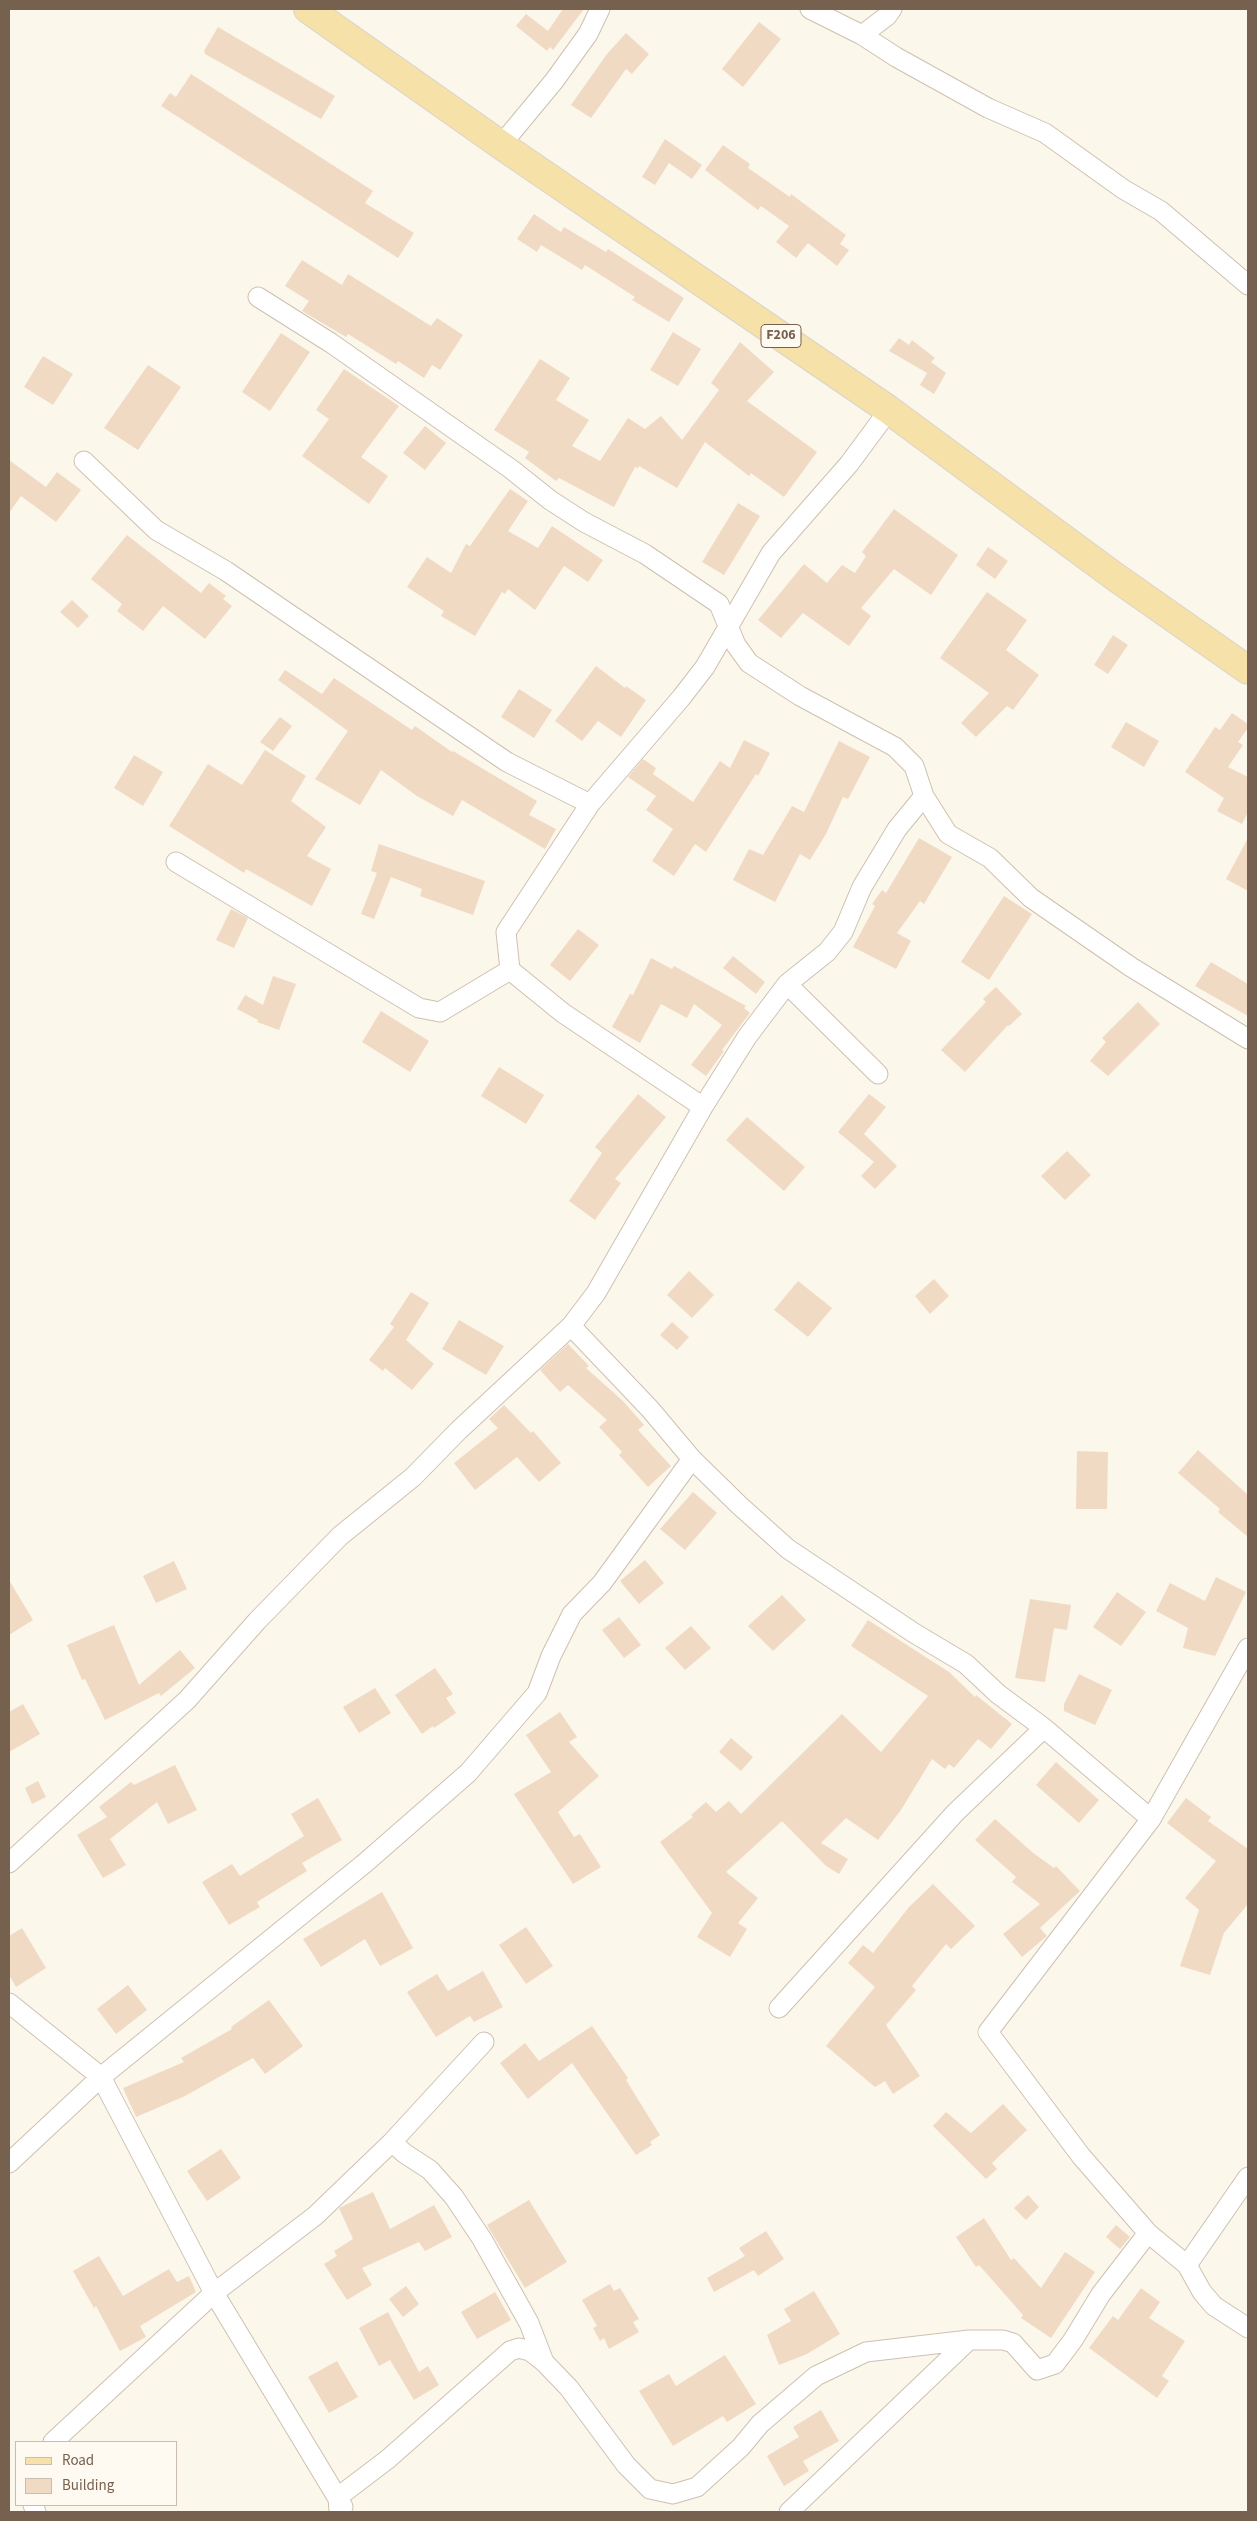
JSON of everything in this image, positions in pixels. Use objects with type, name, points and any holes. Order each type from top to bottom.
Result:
[{"type":"main road","name":"F206","points":[[308,9],[501,145],[889,410],[1106,570],[1248,670]]},
{"type":"street","points":[[501,145],[554,81],[588,34],[600,9]]},
{"type":"street","points":[[810,9],[862,35],[896,57],[988,108],[1045,134],[1123,189],[1161,211],[1248,285]]},
{"type":"street","points":[[862,35],[887,16],[892,9]]},
{"type":"street","points":[[258,297],[331,343],[511,469],[550,500],[584,522],[645,554],[719,604],[728,629],[749,663],[800,696],[895,747],[914,766],[924,796],[948,834],[990,858],[1031,898],[1131,967],[1248,1039]]},
{"type":"street","points":[[703,1107],[563,1013],[510,970],[506,932],[590,804],[681,698],[705,667],[771,553],[848,464],[889,410]]},
{"type":"street","points":[[84,461],[156,530],[226,571],[507,762],[590,804]]},
{"type":"street","points":[[9,1862],[187,1700],[257,1621],[340,1536],[413,1477],[458,1430],[571,1326],[596,1293],[703,1107],[747,1037],[786,984],[827,952],[843,932],[862,887],[887,845],[897,829],[924,796]]},
{"type":"street","points":[[176,862],[419,1008],[440,1012],[510,970]]},
{"type":"street","points":[[786,984],[878,1074]]},
{"type":"street","points":[[571,1326],[650,1409],[692,1459],[788,1549],[914,1633],[966,1664],[998,1694],[1044,1728],[1151,1819]]},
{"type":"street","points":[[9,2163],[101,2077],[365,1862],[468,1773],[537,1693],[550,1656],[572,1614],[602,1583],[692,1459]]},
{"type":"street","points":[[1248,1648],[1151,1819],[988,2032],[1081,2156],[1148,2233],[1187,2265],[1202,2292],[1214,2306],[1248,2328]]},
{"type":"street","points":[[779,2008],[955,1813],[1044,1728]]},
{"type":"street","points":[[9,2003],[101,2077],[214,2293],[341,2507],[388,2459],[510,2351],[519,2348],[530,2350],[569,2388],[626,2465],[650,2489],[673,2494],[697,2487],[741,2447],[760,2424],[816,2376],[866,2352],[969,2340],[1004,2340],[1013,2343],[1036,2370],[1055,2364],[1073,2340],[1101,2294],[1148,2233]]},
{"type":"street","points":[[55,2441],[214,2293],[315,2216],[392,2142],[484,2042]]},
{"type":"street","points":[[392,2142],[404,2153],[430,2170],[459,2204],[482,2239],[529,2323],[544,2362]]},
{"type":"street","points":[[1187,2265],[1248,2177]]},
{"type":"street","points":[[788,2512],[969,2340]]},
{"type":"building","points":[[563,9],[584,9],[553,50],[550,47],[547,51],[516,26],[526,14],[548,31]]},
{"type":"building","points":[[759,22],[781,39],[743,87],[722,69]]},
{"type":"building","points":[[218,27],[335,96],[321,119],[205,54],[204,51]]},
{"type":"building","points":[[626,33],[649,54],[632,74],[626,69],[591,118],[571,105],[607,54]]},
{"type":"building","points":[[191,74],[373,191],[365,203],[414,233],[398,258],[161,106],[170,93],[176,97]]},
{"type":"building","points":[[665,139],[702,165],[692,179],[669,163],[655,185],[642,177]]},
{"type":"building","points":[[723,145],[750,164],[748,168],[790,197],[791,194],[846,235],[840,244],[849,250],[837,266],[808,243],[796,258],[776,242],[789,226],[761,206],[758,210],[705,170]]},
{"type":"building","points":[[534,214],[561,232],[564,227],[606,252],[608,249],[684,298],[669,322],[632,300],[635,297],[585,265],[582,270],[541,245],[537,252],[517,239]]},
{"type":"building","points":[[302,260],[342,285],[348,274],[431,326],[437,318],[463,335],[440,370],[432,365],[424,378],[398,361],[396,364],[348,334],[346,337],[302,311],[309,301],[285,286]]},
{"type":"building","points":[[673,332],[701,349],[678,386],[650,370]]},
{"type":"building","points":[[281,333],[310,352],[270,411],[242,392]]},
{"type":"building","points":[[899,338],[909,345],[912,340],[935,358],[931,362],[946,373],[934,394],[920,385],[927,373],[889,351]]},
{"type":"building","points":[[740,342],[774,372],[747,401],[817,452],[784,497],[751,473],[749,476],[705,442],[677,488],[639,466],[638,468],[635,467],[614,507],[559,478],[556,481],[525,458],[529,452],[494,430],[540,359],[570,378],[556,400],[589,420],[572,446],[600,461],[628,418],[645,429],[661,416],[682,440],[719,390],[711,383]]},
{"type":"building","points":[[43,356],[73,374],[53,405],[24,387]]},
{"type":"building","points":[[148,365],[181,387],[138,450],[104,428]]},
{"type":"building","points":[[344,369],[399,406],[361,457],[388,476],[369,504],[302,456],[329,419],[316,410]]},
{"type":"building","points":[[425,426],[446,443],[425,470],[403,453]]},
{"type":"building","points":[[9,460],[46,487],[57,472],[81,490],[56,522],[21,496],[9,513]]},
{"type":"building","points":[[510,489],[528,501],[508,531],[538,548],[552,526],[603,560],[588,582],[564,566],[535,610],[508,589],[505,594],[502,592],[475,636],[441,616],[444,611],[407,587],[427,557],[451,573],[466,544],[470,546]]},
{"type":"building","points":[[738,503],[760,516],[724,575],[702,562]]},
{"type":"building","points":[[894,509],[958,555],[931,595],[894,569],[861,608],[871,616],[849,646],[803,613],[781,638],[758,620],[804,564],[827,583],[842,565],[855,573],[866,556],[862,552]]},
{"type":"building","points":[[127,535],[201,593],[209,583],[226,596],[223,599],[232,606],[205,639],[163,606],[143,631],[117,611],[122,604],[91,579]]},
{"type":"building","points":[[988,547],[1008,561],[995,579],[976,565]]},
{"type":"building","points":[[987,592],[1027,620],[1006,650],[1039,675],[1013,710],[1007,706],[976,737],[961,723],[989,693],[940,658]]},
{"type":"building","points":[[72,600],[89,616],[78,628],[60,612]]},
{"type":"building","points":[[1113,635],[1128,645],[1108,674],[1094,665]]},
{"type":"building","points":[[596,666],[625,688],[626,686],[646,700],[621,737],[598,721],[582,741],[555,721]]},
{"type":"building","points":[[285,670],[322,694],[334,678],[412,730],[415,726],[452,752],[537,801],[529,815],[556,829],[545,849],[462,800],[453,816],[417,796],[381,770],[360,805],[315,779],[348,731],[278,680]]},
{"type":"building","points":[[519,689],[552,710],[534,738],[501,717]]},
{"type":"building","points":[[1232,713],[1248,724],[1248,728],[1238,742],[1243,745],[1228,767],[1248,777],[1248,812],[1242,824],[1217,811],[1224,798],[1185,772],[1215,727],[1220,730]]},
{"type":"building","points":[[280,717],[292,726],[273,751],[260,742]]},
{"type":"building","points":[[1126,722],[1159,741],[1144,767],[1111,747]]},
{"type":"building","points":[[744,740],[770,753],[758,776],[756,774],[706,852],[695,844],[674,876],[652,861],[673,829],[646,810],[656,796],[628,777],[643,759],[656,768],[653,774],[693,802],[720,761],[730,768]]},
{"type":"building","points":[[839,741],[870,757],[848,799],[843,797],[826,834],[810,860],[800,854],[775,902],[733,880],[749,849],[763,855],[792,806],[804,812]]},
{"type":"building","points":[[265,750],[306,776],[291,801],[326,827],[307,856],[331,869],[312,906],[246,869],[244,873],[169,826],[208,764],[242,785]]},
{"type":"building","points":[[134,755],[163,772],[143,806],[114,788]]},
{"type":"building","points":[[919,838],[952,857],[924,904],[920,901],[897,933],[911,941],[896,969],[853,947],[875,906],[872,904],[882,890],[886,893]]},
{"type":"building","points":[[1248,838],[1248,891],[1226,879]]},
{"type":"building","points":[[379,844],[485,881],[473,915],[420,896],[422,889],[391,877],[374,919],[361,914],[377,873],[371,871]]},
{"type":"building","points":[[1004,896],[1032,914],[989,980],[961,962]]},
{"type":"building","points":[[231,909],[248,918],[234,948],[216,940]]},
{"type":"building","points":[[578,929],[599,945],[570,981],[550,965]]},
{"type":"building","points":[[733,956],[765,982],[756,994],[723,968]]},
{"type":"building","points":[[651,958],[672,969],[674,966],[746,1006],[744,1008],[750,1013],[722,1050],[724,1051],[706,1076],[691,1065],[722,1025],[694,1004],[687,1018],[661,1004],[640,1043],[612,1027],[630,994],[633,995]]},
{"type":"building","points":[[1211,962],[1248,984],[1248,1016],[1195,986]]},
{"type":"building","points":[[273,976],[296,984],[279,1030],[257,1022],[258,1020],[237,1009],[245,995],[263,1005]]},
{"type":"building","points":[[996,987],[1022,1014],[1008,1025],[965,1072],[941,1050],[986,1002],[983,999]]},
{"type":"building","points":[[1138,1002],[1160,1024],[1108,1076],[1090,1061],[1106,1042],[1102,1038]]},
{"type":"building","points":[[381,1011],[429,1041],[410,1072],[362,1042]]},
{"type":"building","points":[[499,1067],[544,1095],[526,1124],[481,1096]]},
{"type":"building","points":[[638,1094],[666,1117],[615,1179],[621,1183],[595,1220],[569,1201],[602,1153],[595,1147]]},
{"type":"building","points":[[869,1094],[886,1107],[864,1134],[897,1166],[875,1189],[861,1176],[874,1162],[838,1132]]},
{"type":"building","points":[[747,1117],[805,1167],[784,1191],[726,1140]]},
{"type":"building","points":[[1067,1151],[1091,1175],[1065,1200],[1041,1176]]},
{"type":"building","points":[[689,1271],[714,1295],[692,1318],[667,1295]]},
{"type":"building","points":[[934,1279],[949,1296],[930,1314],[915,1296]]},
{"type":"building","points":[[798,1281],[832,1308],[808,1337],[774,1310]]},
{"type":"building","points":[[411,1292],[429,1303],[406,1340],[434,1364],[412,1390],[385,1368],[383,1371],[369,1360],[394,1327],[390,1324]]},
{"type":"building","points":[[459,1320],[504,1346],[486,1375],[442,1349]]},
{"type":"building","points":[[672,1322],[689,1337],[677,1350],[660,1335]]},
{"type":"building","points":[[568,1344],[589,1366],[586,1368],[623,1401],[644,1425],[638,1430],[671,1466],[648,1487],[619,1455],[622,1452],[599,1427],[607,1420],[568,1385],[560,1392],[540,1370]]},
{"type":"building","points":[[504,1405],[531,1433],[533,1431],[561,1463],[539,1482],[517,1457],[475,1490],[454,1463],[498,1428],[489,1419]]},
{"type":"building","points":[[1198,1450],[1248,1495],[1248,1537],[1218,1512],[1220,1509],[1178,1473]]},
{"type":"building","points":[[1077,1451],[1108,1452],[1107,1509],[1076,1509]]},
{"type":"building","points":[[693,1492],[717,1513],[685,1550],[660,1529]]},
{"type":"building","points":[[645,1560],[664,1583],[639,1604],[620,1581]]},
{"type":"building","points":[[174,1561],[187,1589],[156,1603],[143,1576]]},
{"type":"building","points":[[1216,1577],[1246,1592],[1215,1656],[1183,1648],[1188,1628],[1156,1611],[1170,1583],[1205,1601]]},
{"type":"building","points":[[9,1580],[33,1620],[9,1635]]},
{"type":"building","points":[[1117,1592],[1146,1612],[1121,1646],[1093,1627]]},
{"type":"building","points":[[782,1595],[806,1620],[773,1651],[748,1626]]},
{"type":"building","points":[[1030,1599],[1071,1605],[1067,1630],[1054,1628],[1045,1682],[1015,1678]]},
{"type":"building","points":[[619,1617],[641,1645],[624,1658],[602,1630]]},
{"type":"building","points":[[868,1620],[949,1672],[975,1697],[976,1695],[1012,1724],[991,1749],[978,1739],[954,1768],[949,1764],[945,1769],[932,1759],[901,1810],[878,1840],[846,1818],[821,1843],[848,1859],[839,1874],[826,1866],[782,1821],[726,1872],[758,1898],[738,1923],[747,1929],[730,1957],[697,1937],[712,1913],[660,1842],[693,1817],[691,1815],[706,1802],[716,1812],[729,1801],[741,1814],[842,1714],[881,1752],[928,1696],[851,1646]]},
{"type":"building","points":[[114,1625],[139,1685],[180,1650],[195,1668],[161,1696],[159,1693],[105,1720],[85,1679],[82,1680],[67,1645]]},
{"type":"building","points":[[691,1626],[711,1648],[685,1670],[665,1648]]},
{"type":"building","points":[[435,1668],[453,1694],[446,1698],[456,1713],[422,1734],[395,1695]]},
{"type":"building","points":[[1079,1674],[1112,1690],[1095,1725],[1064,1711],[1064,1704]]},
{"type":"building","points":[[375,1688],[391,1713],[359,1733],[343,1707]]},
{"type":"building","points":[[23,1704],[40,1734],[9,1752],[9,1712]]},
{"type":"building","points":[[560,1712],[577,1737],[569,1742],[599,1776],[558,1812],[574,1837],[580,1834],[601,1867],[573,1884],[514,1794],[551,1772],[526,1735]]},
{"type":"building","points":[[731,1738],[753,1757],[741,1771],[719,1752]]},
{"type":"building","points":[[1056,1762],[1099,1800],[1079,1823],[1036,1785]]},
{"type":"building","points":[[175,1765],[197,1810],[168,1824],[157,1802],[110,1839],[126,1865],[103,1878],[77,1835],[107,1817],[99,1807],[131,1782],[134,1785]]},
{"type":"building","points":[[38,1781],[46,1797],[32,1804],[25,1788]]},
{"type":"building","points":[[318,1798],[342,1840],[302,1863],[307,1871],[257,1902],[260,1907],[229,1925],[202,1882],[232,1864],[240,1876],[304,1836],[291,1814]]},
{"type":"building","points":[[1186,1798],[1211,1817],[1208,1821],[1248,1849],[1248,1904],[1224,1933],[1210,1975],[1180,1966],[1199,1910],[1185,1898],[1216,1861],[1167,1823]]},
{"type":"building","points":[[995,1819],[1032,1852],[1054,1868],[1056,1866],[1080,1891],[1040,1928],[1047,1936],[1022,1957],[1003,1934],[1040,1904],[1012,1882],[1016,1877],[975,1840]]},
{"type":"building","points":[[933,1884],[975,1926],[951,1949],[946,1944],[912,1986],[916,1990],[886,2025],[920,2076],[893,2094],[885,2081],[875,2087],[826,2046],[875,1987],[848,1963],[863,1945],[873,1953],[909,1907]]},
{"type":"building","points":[[382,1892],[413,1948],[380,1966],[365,1939],[321,1967],[303,1939]]},
{"type":"building","points":[[526,1927],[553,1966],[526,1984],[499,1945]]},
{"type":"building","points":[[22,1928],[46,1968],[16,1987],[9,1975],[9,1936]]},
{"type":"building","points":[[483,1971],[503,2007],[474,2022],[470,2016],[436,2037],[407,1992],[437,1974],[448,1991]]},
{"type":"building","points":[[128,1985],[147,2010],[116,2034],[97,2009]]},
{"type":"building","points":[[269,2000],[303,2046],[265,2074],[253,2058],[185,2096],[136,2117],[123,2088],[184,2062],[181,2058],[232,2029],[231,2027]]},
{"type":"building","points":[[592,2026],[628,2078],[626,2080],[660,2135],[650,2142],[652,2145],[636,2155],[572,2063],[528,2099],[500,2063],[525,2043],[539,2061]]},
{"type":"building","points":[[1003,2104],[1027,2130],[992,2163],[997,2169],[986,2179],[933,2126],[946,2112],[971,2133]]},
{"type":"building","points":[[221,2149],[241,2178],[207,2201],[187,2171]]},
{"type":"building","points":[[373,2192],[390,2229],[434,2205],[452,2237],[425,2251],[419,2242],[362,2268],[372,2285],[347,2300],[324,2264],[337,2256],[334,2251],[353,2239],[339,2208]]},
{"type":"building","points":[[1028,2195],[1039,2207],[1026,2220],[1014,2208]]},
{"type":"building","points":[[529,2200],[567,2262],[525,2288],[487,2225]]},
{"type":"building","points":[[984,2218],[1011,2260],[1014,2258],[1041,2288],[1065,2252],[1095,2272],[1051,2338],[1021,2318],[1023,2315],[979,2265],[976,2267],[956,2237]]},
{"type":"building","points":[[1116,2225],[1130,2237],[1120,2249],[1106,2237]]},
{"type":"building","points":[[766,2231],[784,2259],[758,2276],[754,2270],[714,2292],[707,2278],[745,2256],[739,2248]]},
{"type":"building","points":[[99,2256],[123,2296],[169,2269],[177,2282],[189,2276],[196,2292],[140,2326],[146,2337],[120,2351],[96,2306],[94,2308],[73,2271]]},
{"type":"building","points":[[610,2284],[614,2291],[620,2288],[639,2319],[633,2322],[639,2332],[609,2349],[604,2338],[600,2341],[593,2328],[597,2326],[582,2300]]},
{"type":"building","points":[[406,2286],[419,2304],[403,2317],[389,2299]]},
{"type":"building","points":[[1141,2288],[1160,2302],[1149,2318],[1185,2341],[1162,2376],[1169,2381],[1157,2398],[1089,2348],[1113,2316],[1118,2320]]},
{"type":"building","points":[[814,2291],[840,2334],[807,2354],[779,2365],[767,2335],[791,2321],[784,2309]]},
{"type":"building","points":[[495,2292],[511,2320],[477,2339],[461,2312]]},
{"type":"building","points":[[388,2312],[419,2372],[428,2366],[439,2385],[414,2400],[390,2360],[379,2366],[359,2328]]},
{"type":"building","points":[[725,2355],[756,2404],[727,2422],[723,2416],[673,2446],[639,2391],[669,2374],[676,2386]]},
{"type":"building","points":[[337,2361],[358,2397],[329,2413],[308,2377]]},
{"type":"building","points":[[821,2410],[839,2441],[803,2461],[809,2471],[784,2486],[767,2456],[799,2437],[793,2427]]}]
